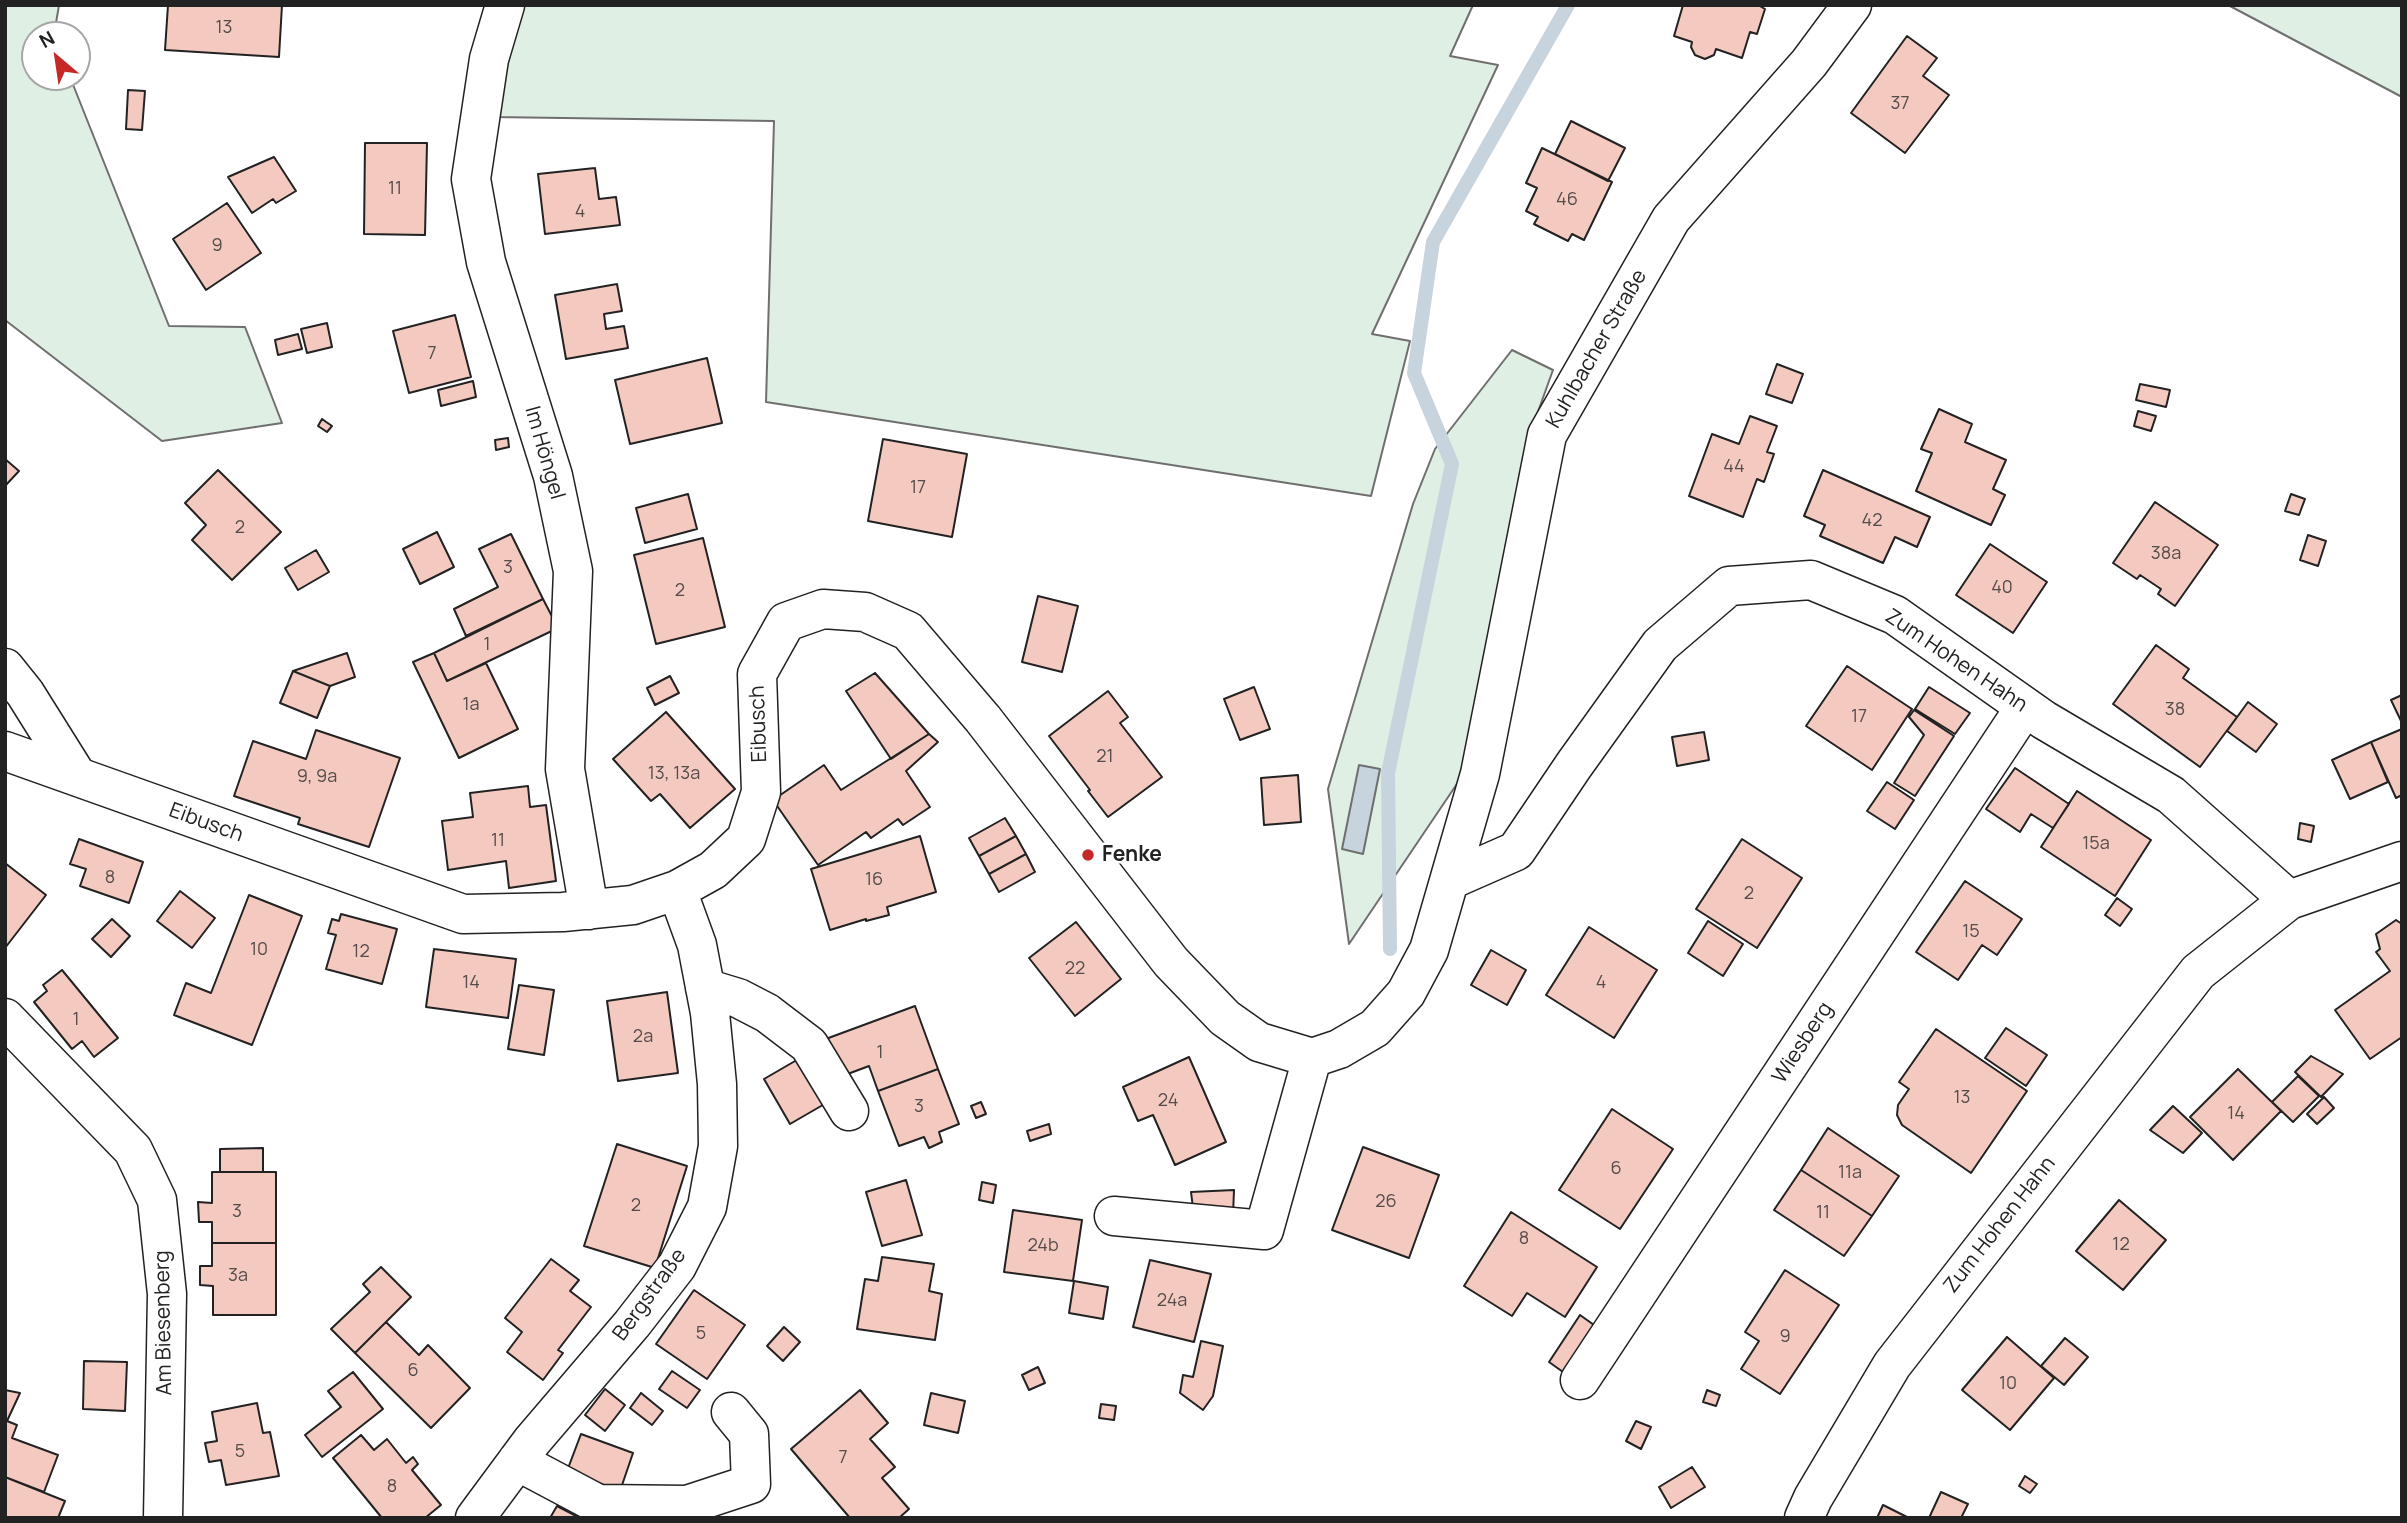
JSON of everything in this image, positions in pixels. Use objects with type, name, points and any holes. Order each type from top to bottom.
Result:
[{"type":"street","name":"Im Höngel","points":[[505,5],[489,59],[471,179],[486,262],[554,476],[573,571],[565,769],[589,910]]},
{"type":"street","name":"Kuhlbacher Straße","points":[[1450,880],[1480,774],[1547,435],[1671,219],[1809,63],[1852,5]]},
{"type":"street","name":"Zum Hohen Hahn","points":[[1450,880],[1516,852],[1660,645],[1729,586],[1811,580],[1895,615],[2025,706],[2171,795],[2289,900]]},
{"type":"street","name":"Eibusch","points":[[5,751],[463,914],[589,910],[634,905],[677,890],[713,870],[746,839],[761,792],[757,674],[786,622],[823,609],[865,612],[908,631],[983,719],[1171,962],[1225,1018],[1259,1042],[1312,1058]]},
{"type":"street","points":[[5,668],[26,693],[77,776]]},
{"type":"street","name":"Wiesberg","points":[[1580,1380],[2025,706]]},
{"type":"street","name":"Zum Hohen Hahn","points":[[1804,1518],[1892,1365],[2198,972],[2289,900],[2402,861]]},
{"type":"street","points":[[1114,1216],[1264,1230],[1312,1058],[1339,1049],[1368,1032],[1406,993],[1429,950],[1450,880]]},
{"type":"street","name":"Bergstraße","points":[[475,1518],[517,1461],[677,1266],[707,1207],[718,1146],[717,1084],[710,1013],[697,945],[677,890]]},
{"type":"street","points":[[705,988],[738,998],[767,1013],[809,1045],[849,1111]]},
{"type":"street","name":"Am Biesenberg","points":[[5,1018],[133,1150],[157,1200],[167,1294],[163,1518]]},
{"type":"street","points":[[517,1461],[598,1504],[687,1505],[751,1484],[749,1434],[731,1412]]},
{"type":"green space","points":[[5,5],[59,5],[56,21],[21,21],[21,91],[76,91],[169,326],[245,327],[282,423],[162,441],[5,320]]},
{"type":"green space","points":[[520,5],[1473,5],[1450,56],[1498,65],[1372,334],[1410,341],[1371,496],[766,402],[774,121],[493,117]]},
{"type":"green space","points":[[2228,5],[2402,5],[2402,97]]},
{"type":"green space","points":[[1512,350],[1553,370],[1531,431],[1467,769],[1349,944],[1328,789],[1413,504],[1435,449]]},
{"type":"shaded area","points":[[1359,765],[1380,769],[1363,854],[1342,849]]},
{"type":"building","points":[[168,5],[282,5],[279,57],[165,50]]},
{"type":"building","points":[[1683,5],[1758,5],[1765,9],[1757,34],[1750,32],[1742,58],[1716,49],[1714,55],[1705,59],[1695,55],[1692,42],[1674,36]]},
{"type":"building","points":[[1907,36],[1937,58],[1923,76],[1949,95],[1905,153],[1851,113]]},
{"type":"building","points":[[128,90],[145,91],[142,130],[126,129]]},
{"type":"building","points":[[1571,121],[1625,148],[1608,181],[1555,154]]},
{"type":"building","points":[[365,143],[427,143],[425,235],[364,234]]},
{"type":"building","points":[[1542,148],[1612,182],[1584,240],[1572,234],[1568,241],[1534,224],[1538,217],[1526,211],[1537,188],[1526,183]]},
{"type":"building","points":[[274,157],[296,191],[276,203],[273,199],[252,213],[228,177]]},
{"type":"building","points":[[595,168],[599,199],[616,197],[620,225],[545,234],[538,174]]},
{"type":"building","points":[[227,203],[261,253],[206,290],[173,239]]},
{"type":"building","points":[[617,284],[622,311],[604,314],[606,329],[624,326],[628,348],[566,359],[555,295]]},
{"type":"building","points":[[455,315],[471,377],[409,393],[393,331]]},
{"type":"building","points":[[327,323],[332,347],[307,353],[301,329]]},
{"type":"building","points":[[298,334],[302,349],[278,355],[275,340]]},
{"type":"building","points":[[707,358],[722,423],[630,444],[615,380]]},
{"type":"building","points":[[1777,364],[1803,374],[1792,403],[1766,394]]},
{"type":"building","points":[[473,381],[476,397],[441,406],[438,390]]},
{"type":"building","points":[[2140,384],[2170,390],[2166,407],[2136,400]]},
{"type":"building","points":[[1939,409],[1972,424],[1965,442],[2006,460],[1993,489],[2005,495],[1991,525],[1916,491],[1932,453],[1921,449]]},
{"type":"building","points":[[2138,411],[2156,416],[2151,431],[2134,426]]},
{"type":"building","points":[[1750,416],[1777,426],[1767,452],[1774,454],[1764,482],[1757,479],[1743,517],[1689,496],[1712,434],[1739,444]]},
{"type":"building","points":[[322,419],[332,426],[327,432],[318,426]]},
{"type":"building","points":[[508,438],[509,447],[496,450],[495,440]]},
{"type":"building","points":[[883,439],[967,454],[952,537],[868,521]]},
{"type":"building","points":[[5,459],[19,471],[5,486]]},
{"type":"building","points":[[218,470],[281,532],[232,580],[192,540],[206,525],[185,503]]},
{"type":"building","points":[[1823,470],[1930,517],[1917,547],[1895,537],[1883,563],[1820,536],[1825,525],[1804,516]]},
{"type":"building","points":[[688,494],[697,529],[645,543],[636,508]]},
{"type":"building","points":[[2291,494],[2305,499],[2299,515],[2285,511]]},
{"type":"building","points":[[2155,502],[2218,545],[2175,606],[2158,594],[2161,589],[2140,575],[2137,579],[2113,563]]},
{"type":"building","points":[[437,532],[454,567],[420,584],[403,549]]},
{"type":"building","points":[[511,534],[543,599],[466,636],[454,609],[498,587],[479,549]]},
{"type":"building","points":[[2308,535],[2326,541],[2318,566],[2300,560]]},
{"type":"building","points":[[703,538],[725,627],[656,644],[634,555]]},
{"type":"building","points":[[1990,544],[2047,582],[2013,633],[1956,595]]},
{"type":"building","points":[[316,550],[329,572],[298,590],[285,568]]},
{"type":"building","points":[[1038,596],[1078,606],[1062,672],[1022,662]]},
{"type":"building","points":[[543,599],[558,628],[447,681],[434,653]]},
{"type":"building","points":[[2156,645],[2189,669],[2183,678],[2237,717],[2200,767],[2113,704]]},
{"type":"building","points":[[347,653],[355,677],[330,686],[293,671]]},
{"type":"building","points":[[434,653],[447,681],[486,663],[518,729],[459,758],[413,662]]},
{"type":"building","points":[[1847,666],[1912,709],[1872,770],[1806,726]]},
{"type":"building","points":[[293,671],[330,686],[317,718],[280,703]]},
{"type":"building","points":[[875,673],[929,734],[891,759],[846,691]]},
{"type":"building","points":[[670,676],[679,693],[655,705],[647,688]]},
{"type":"building","points":[[1254,687],[1270,729],[1240,740],[1224,699]]},
{"type":"building","points":[[1929,687],[1970,713],[1955,734],[1915,709]]},
{"type":"building","points":[[1108,691],[1128,717],[1120,723],[1162,777],[1108,817],[1049,736]]},
{"type":"building","points":[[2402,695],[2402,723],[2391,700]]},
{"type":"building","points":[[2248,702],[2277,724],[2256,752],[2227,731]]},
{"type":"building","points":[[1914,710],[1954,736],[1915,796],[1894,783],[1924,735],[1909,717]]},
{"type":"building","points":[[666,712],[735,789],[690,828],[660,794],[651,801],[613,759]]},
{"type":"building","points":[[2402,729],[2402,795],[2396,798],[2371,742]]},
{"type":"building","points":[[316,730],[400,758],[369,847],[298,824],[300,818],[234,796],[253,741],[306,759]]},
{"type":"building","points":[[1704,732],[1709,760],[1677,766],[1672,737]]},
{"type":"building","points":[[929,734],[938,742],[906,771],[930,807],[903,825],[898,819],[871,838],[866,832],[818,865],[773,800],[824,765],[841,790]]},
{"type":"building","points":[[2371,742],[2388,782],[2350,799],[2332,760]]},
{"type":"building","points":[[2015,768],[2069,804],[2053,828],[2031,814],[2020,832],[1986,809]]},
{"type":"building","points":[[1298,775],[1301,822],[1264,825],[1261,778]]},
{"type":"building","points":[[1887,782],[1914,800],[1895,829],[1867,811]]},
{"type":"building","points":[[528,786],[530,807],[546,805],[556,881],[509,888],[506,861],[448,870],[442,821],[473,817],[470,793]]},
{"type":"building","points":[[2077,791],[2151,840],[2115,896],[2041,847]]},
{"type":"building","points":[[1005,818],[1016,836],[979,856],[969,838]]},
{"type":"building","points":[[2300,823],[2314,826],[2311,842],[2298,839]]},
{"type":"building","points":[[920,836],[936,892],[887,907],[889,915],[830,930],[811,869]]},
{"type":"building","points":[[1016,836],[1026,854],[989,874],[979,856]]},
{"type":"building","points":[[79,839],[143,862],[129,903],[80,886],[86,869],[70,864]]},
{"type":"building","points":[[1742,839],[1802,878],[1757,948],[1696,909]]},
{"type":"building","points":[[1026,854],[1035,872],[999,892],[989,874]]},
{"type":"building","points":[[5,863],[46,895],[5,948]]},
{"type":"building","points":[[1965,881],[2022,919],[1997,955],[1982,945],[1958,980],[1916,952]]},
{"type":"building","points":[[180,891],[215,918],[192,948],[157,921]]},
{"type":"building","points":[[249,895],[302,916],[252,1045],[174,1015],[186,983],[211,993]]},
{"type":"building","points":[[2117,898],[2132,909],[2120,926],[2105,915]]},
{"type":"building","points":[[341,914],[397,929],[382,984],[326,969],[336,935],[328,933],[332,919],[339,921]]},
{"type":"building","points":[[112,919],[130,936],[111,957],[92,939]]},
{"type":"building","points":[[2396,920],[2402,924],[2402,1037],[2370,1059],[2335,1010],[2390,971],[2376,952],[2380,949],[2376,934]]},
{"type":"building","points":[[1708,921],[1743,944],[1723,976],[1688,953]]},
{"type":"building","points":[[1076,922],[1121,979],[1075,1016],[1029,958]]},
{"type":"building","points":[[1589,927],[1657,970],[1614,1038],[1546,995]]},
{"type":"building","points":[[434,949],[516,959],[508,1018],[426,1007]]},
{"type":"building","points":[[1491,950],[1526,970],[1507,1005],[1471,985]]},
{"type":"building","points":[[62,970],[118,1038],[94,1057],[82,1041],[72,1049],[34,1002],[47,991],[43,985]]},
{"type":"building","points":[[519,985],[554,990],[544,1055],[508,1049]]},
{"type":"building","points":[[667,992],[678,1073],[618,1081],[607,1001]]},
{"type":"building","points":[[915,1006],[938,1069],[878,1091],[869,1066],[837,1078],[823,1040]]},
{"type":"building","points":[[2006,1028],[2047,1055],[2026,1086],[1985,1058]]},
{"type":"building","points":[[1936,1029],[2027,1091],[1971,1173],[1902,1125],[1897,1115],[1898,1105],[1909,1089],[1899,1082]]},
{"type":"building","points":[[2311,1056],[2343,1074],[2321,1097],[2295,1072]]},
{"type":"building","points":[[802,1057],[828,1102],[790,1124],[764,1079]]},
{"type":"building","points":[[1189,1057],[1226,1142],[1175,1165],[1153,1115],[1138,1121],[1123,1087]]},
{"type":"building","points":[[938,1069],[959,1124],[939,1132],[942,1142],[929,1148],[924,1137],[899,1146],[878,1091]]},
{"type":"building","points":[[2238,1069],[2281,1111],[2233,1160],[2190,1117]]},
{"type":"building","points":[[2298,1076],[2319,1096],[2293,1122],[2272,1102]]},
{"type":"building","points":[[2324,1097],[2334,1108],[2317,1124],[2307,1114]]},
{"type":"building","points":[[981,1102],[986,1114],[976,1118],[971,1106]]},
{"type":"building","points":[[2173,1106],[2202,1133],[2183,1153],[2150,1130]]},
{"type":"building","points":[[1612,1109],[1673,1149],[1620,1229],[1559,1190]]},
{"type":"building","points":[[1049,1124],[1051,1134],[1030,1141],[1027,1131]]},
{"type":"building","points":[[1828,1128],[1899,1176],[1872,1216],[1801,1170]]},
{"type":"building","points":[[617,1144],[687,1166],[655,1268],[584,1246]]},
{"type":"building","points":[[1363,1147],[1439,1175],[1409,1258],[1332,1230]]},
{"type":"building","points":[[263,1148],[263,1172],[220,1172],[220,1149]]},
{"type":"building","points":[[1801,1170],[1872,1216],[1844,1256],[1774,1210]]},
{"type":"building","points":[[212,1172],[276,1172],[276,1243],[212,1243],[212,1222],[199,1222],[198,1202],[212,1203]]},
{"type":"building","points":[[906,1180],[922,1235],[882,1246],[866,1192]]},
{"type":"building","points":[[982,1182],[996,1185],[993,1203],[979,1200]]},
{"type":"building","points":[[1234,1190],[1233,1215],[1193,1208],[1191,1192]]},
{"type":"building","points":[[2119,1200],[2166,1240],[2123,1290],[2076,1251]]},
{"type":"building","points":[[1013,1210],[1082,1220],[1073,1281],[1004,1272]]},
{"type":"building","points":[[1511,1212],[1597,1267],[1565,1317],[1527,1293],[1512,1316],[1464,1286]]},
{"type":"building","points":[[212,1243],[276,1243],[276,1315],[213,1315],[213,1286],[200,1285],[200,1266],[212,1266]]},
{"type":"building","points":[[882,1257],[934,1264],[929,1291],[942,1294],[935,1340],[857,1329],[865,1279],[878,1281]]},
{"type":"building","points":[[551,1259],[579,1280],[570,1291],[591,1307],[558,1350],[563,1353],[543,1380],[507,1352],[522,1332],[505,1318]]},
{"type":"building","points":[[1150,1260],[1211,1274],[1194,1342],[1133,1327]]},
{"type":"building","points":[[381,1267],[411,1297],[355,1353],[331,1329],[370,1292],[363,1284]]},
{"type":"building","points":[[1785,1270],[1839,1305],[1780,1394],[1741,1369],[1759,1341],[1745,1332]]},
{"type":"building","points":[[1074,1281],[1108,1287],[1103,1319],[1069,1313]]},
{"type":"building","points":[[694,1290],[745,1325],[707,1379],[656,1344]]},
{"type":"building","points":[[1580,1315],[1601,1330],[1570,1377],[1549,1362]]},
{"type":"building","points":[[386,1322],[419,1355],[428,1345],[470,1388],[431,1428],[355,1353]]},
{"type":"building","points":[[784,1327],[800,1342],[783,1361],[767,1346]]},
{"type":"building","points":[[2007,1337],[2054,1378],[2010,1430],[1962,1390]]},
{"type":"building","points":[[2065,1338],[2088,1357],[2064,1385],[2041,1366]]},
{"type":"building","points":[[1201,1341],[1223,1346],[1213,1396],[1203,1410],[1180,1393],[1183,1375],[1193,1377]]},
{"type":"building","points":[[84,1361],[127,1362],[125,1411],[83,1409]]},
{"type":"building","points":[[1038,1367],[1045,1383],[1029,1390],[1022,1375]]},
{"type":"building","points":[[672,1371],[700,1390],[687,1408],[659,1389]]},
{"type":"building","points":[[353,1372],[383,1409],[322,1457],[305,1435],[341,1407],[328,1391]]},
{"type":"building","points":[[605,1389],[625,1405],[605,1431],[585,1415]]},
{"type":"building","points":[[5,1390],[20,1393],[7,1421],[17,1425],[12,1438],[58,1455],[44,1492],[5,1477]]},
{"type":"building","points":[[860,1390],[888,1423],[870,1439],[895,1467],[882,1478],[909,1509],[899,1518],[850,1518],[791,1449]]},
{"type":"building","points":[[1707,1390],[1720,1395],[1716,1406],[1703,1402]]},
{"type":"building","points":[[641,1393],[663,1411],[652,1425],[630,1408]]},
{"type":"building","points":[[931,1393],[965,1401],[958,1433],[924,1425]]},
{"type":"building","points":[[257,1403],[263,1433],[270,1432],[279,1476],[226,1485],[221,1460],[209,1462],[205,1443],[217,1441],[212,1412]]},
{"type":"building","points":[[1101,1404],[1116,1406],[1114,1420],[1099,1418]]},
{"type":"building","points":[[1636,1421],[1651,1427],[1641,1449],[1626,1441]]},
{"type":"building","points":[[581,1434],[633,1453],[620,1491],[567,1471]]},
{"type":"building","points":[[361,1435],[374,1450],[387,1439],[406,1463],[413,1457],[418,1464],[412,1470],[441,1505],[425,1518],[382,1518],[333,1458]]},
{"type":"building","points":[[1692,1467],[1705,1487],[1671,1508],[1659,1487]]},
{"type":"building","points":[[2025,1476],[2037,1484],[2030,1493],[2019,1486]]},
{"type":"building","points":[[5,1477],[65,1501],[58,1518],[5,1518]]},
{"type":"building","points":[[1941,1492],[1968,1504],[1961,1518],[1929,1518]]},
{"type":"building","points":[[1883,1505],[1909,1518],[1877,1518]]},
{"type":"building","points":[[557,1506],[580,1518],[550,1518]]},
{"type":"waterway","points":[[1390,949],[1388,773],[1452,464],[1414,373],[1433,242],[1568,5]]},
{"type":"place","name":"Fenke","points":[[1088,855]]}]
